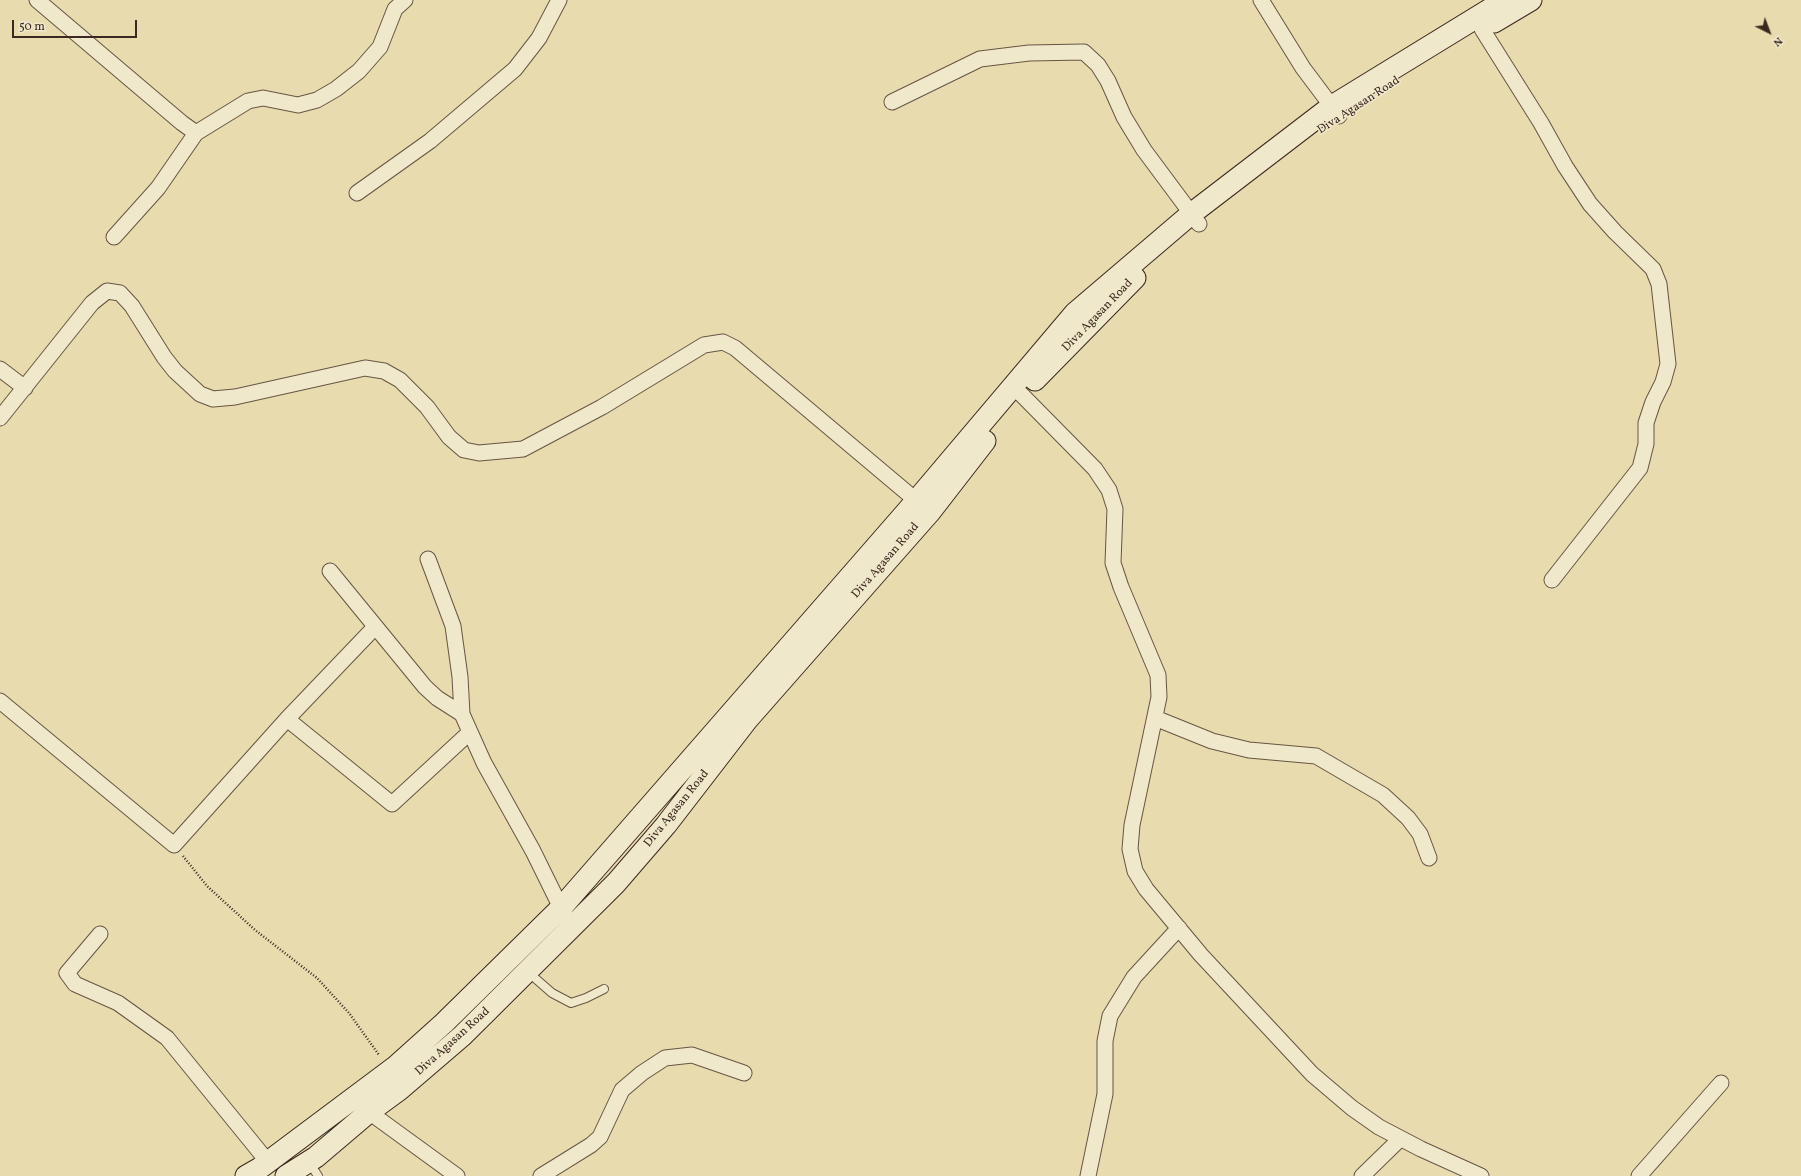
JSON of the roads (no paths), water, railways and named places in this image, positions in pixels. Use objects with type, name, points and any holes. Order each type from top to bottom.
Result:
[{"type":"street","points":[[38,0],[182,123],[196,133]]},
{"type":"street","points":[[114,237],[158,188],[196,133],[248,101],[263,98],[298,105],[317,100],[336,89],[359,71],[380,47],[395,9],[405,0]]},
{"type":"street","points":[[357,193],[430,141],[515,69],[539,38],[559,0]]},
{"type":"street","points":[[1261,0],[1303,68],[1336,111],[1505,0]]},
{"type":"street","name":"Diva Agasan Road","points":[[286,1176],[314,1169],[369,1112],[462,1036],[571,929],[621,877],[666,825],[747,720],[923,506],[1021,394],[1195,219],[1336,111],[1531,0]]},
{"type":"street","points":[[1482,29],[1541,123],[1565,166],[1590,204],[1653,269],[1659,284],[1668,364],[1663,382],[1653,402],[1646,422],[1646,444],[1640,468],[1552,580]]},
{"type":"street","points":[[246,1176],[268,1162],[390,1071],[444,1023],[561,908],[923,506],[1075,314],[1195,219],[1144,150],[1124,117],[1108,81],[1098,65],[1084,52],[1029,52],[980,59],[892,102]]},
{"type":"street","points":[[0,418],[92,303],[107,291],[120,293],[132,306],[164,357],[175,371],[200,394],[213,400],[235,397],[365,368],[384,371],[400,380],[426,407],[449,437],[464,450],[479,453],[524,449],[596,410],[704,345],[723,342],[735,348],[923,506]]},
{"type":"street","points":[[0,369],[25,388]]},
{"type":"street","points":[[1021,394],[1095,469],[1109,490],[1115,509],[1113,563],[1121,587],[1158,676],[1159,697],[1156,718],[1132,825],[1130,849],[1135,871],[1146,889],[1201,955],[1312,1074],[1352,1108],[1378,1127],[1400,1139],[1481,1176]]},
{"type":"street","points":[[428,559],[453,626],[460,677],[462,714],[469,733],[533,851],[571,929]]},
{"type":"street","points":[[330,571],[425,688],[437,698],[462,714]]},
{"type":"street","points":[[0,701],[174,845],[287,719],[375,627]]},
{"type":"street","points":[[1156,718],[1212,741],[1249,750],[1316,756],[1383,795],[1408,818],[1420,834],[1429,858]]},
{"type":"street","points":[[287,719],[392,804],[469,733]]},
{"type":"street","points":[[1088,1176],[1105,1094],[1105,1041],[1110,1016],[1134,977],[1179,928]]},
{"type":"street","points":[[100,934],[67,973],[75,984],[118,1003],[167,1038],[268,1162]]},
{"type":"street","points":[[473,994],[488,1011]]},
{"type":"street","points":[[541,1176],[591,1145],[600,1137],[622,1090],[642,1073],[665,1058],[692,1055],[744,1073]]},
{"type":"street","points":[[1638,1176],[1721,1083]]},
{"type":"street","points":[[369,1112],[457,1176]]},
{"type":"street","points":[[1362,1176],[1400,1139]]},
{"type":"lane","points":[[528,972],[552,993],[571,1003],[586,998],[604,988]]}]
